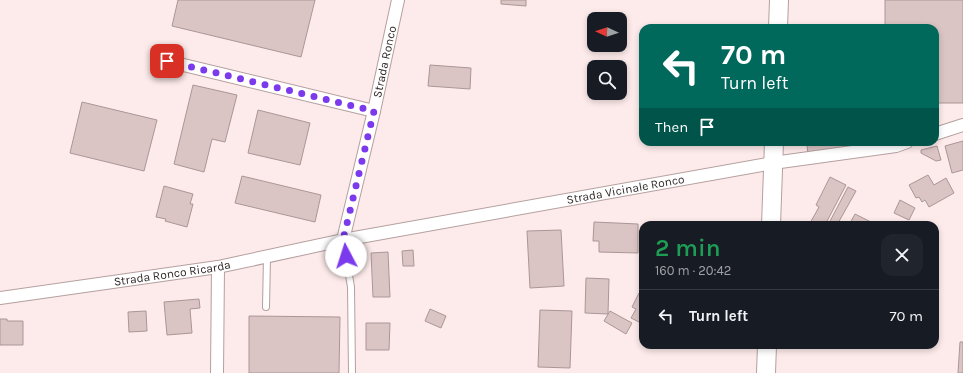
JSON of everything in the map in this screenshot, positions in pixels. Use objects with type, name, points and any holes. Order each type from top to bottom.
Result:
[{"type":"main road","points":[[778,24],[779,0]]},
{"type":"main road","points":[[771,221],[774,146]]},
{"type":"main road","points":[[766,373],[767,349]]},
{"type":"street","name":"Strada Ronco","points":[[343,240],[374,111],[398,0]]},
{"type":"street","points":[[167,61],[374,111]]},
{"type":"street","points":[[939,133],[963,125]]},
{"type":"street","name":"Strada Vicinale Ronco","points":[[343,240],[773,163],[896,146]]},
{"type":"street","name":"Strada Ronco Ricarda","points":[[0,298],[218,267],[343,240]]},
{"type":"street","points":[[217,373],[218,267]]},
{"type":"lane","points":[[343,240],[351,287],[352,373]]},
{"type":"lane","points":[[266,257],[266,307]]},
{"type":"building","points":[[178,0],[315,0],[301,57],[172,26]]},
{"type":"building","points":[[501,0],[526,0],[526,6],[501,4]]},
{"type":"building","points":[[885,0],[963,0],[963,103],[939,103],[939,24],[885,24]]},
{"type":"building","points":[[430,65],[471,68],[470,89],[428,86]]},
{"type":"building","points":[[193,85],[237,95],[225,142],[212,139],[204,172],[174,164]]},
{"type":"building","points":[[82,102],[157,120],[144,171],[70,153]]},
{"type":"building","points":[[258,110],[310,123],[300,165],[248,153]]},
{"type":"building","points":[[963,141],[963,170],[952,173],[945,146]]},
{"type":"building","points":[[807,146],[853,146],[808,155]]},
{"type":"building","points":[[937,146],[941,160],[936,161],[921,153],[921,150]]},
{"type":"building","points":[[928,175],[934,185],[946,178],[954,193],[929,207],[925,200],[922,202],[919,197],[916,198],[909,185]]},
{"type":"building","points":[[242,176],[321,195],[315,222],[235,203]]},
{"type":"building","points":[[830,177],[846,185],[827,221],[811,221],[819,207],[816,205]]},
{"type":"building","points":[[164,186],[193,194],[190,204],[193,204],[187,227],[156,217]]},
{"type":"building","points":[[848,187],[856,191],[839,221],[830,221]]},
{"type":"building","points":[[900,200],[915,208],[909,220],[894,213]]},
{"type":"building","points":[[855,214],[869,221],[851,221]]},
{"type":"building","points":[[594,222],[638,224],[638,253],[599,252],[599,241],[593,241]]},
{"type":"building","points":[[561,230],[564,286],[530,288],[527,231]]},
{"type":"building","points":[[413,250],[414,266],[403,266],[402,251]]},
{"type":"building","points":[[388,252],[390,297],[373,297],[371,253]]},
{"type":"building","points":[[586,278],[609,279],[608,314],[585,313]]},
{"type":"building","points":[[639,293],[639,322],[631,318],[636,309],[632,307]]},
{"type":"building","points":[[199,299],[200,308],[190,309],[192,333],[167,335],[164,302]]},
{"type":"building","points":[[430,309],[446,316],[441,328],[425,321]]},
{"type":"building","points":[[540,310],[572,311],[570,368],[538,367]]},
{"type":"building","points":[[146,311],[147,331],[129,332],[128,312]]},
{"type":"building","points":[[610,311],[632,323],[626,334],[604,321]]},
{"type":"building","points":[[249,316],[340,317],[339,373],[249,373]]},
{"type":"building","points":[[0,319],[7,319],[7,321],[23,321],[23,345],[0,345]]},
{"type":"building","points":[[366,323],[390,323],[389,350],[366,350]]},
{"type":"building","points":[[960,342],[963,342],[963,373],[958,373]]},
{"type":"route","points":[[167,61],[374,111],[343,240],[346,256]]}]
